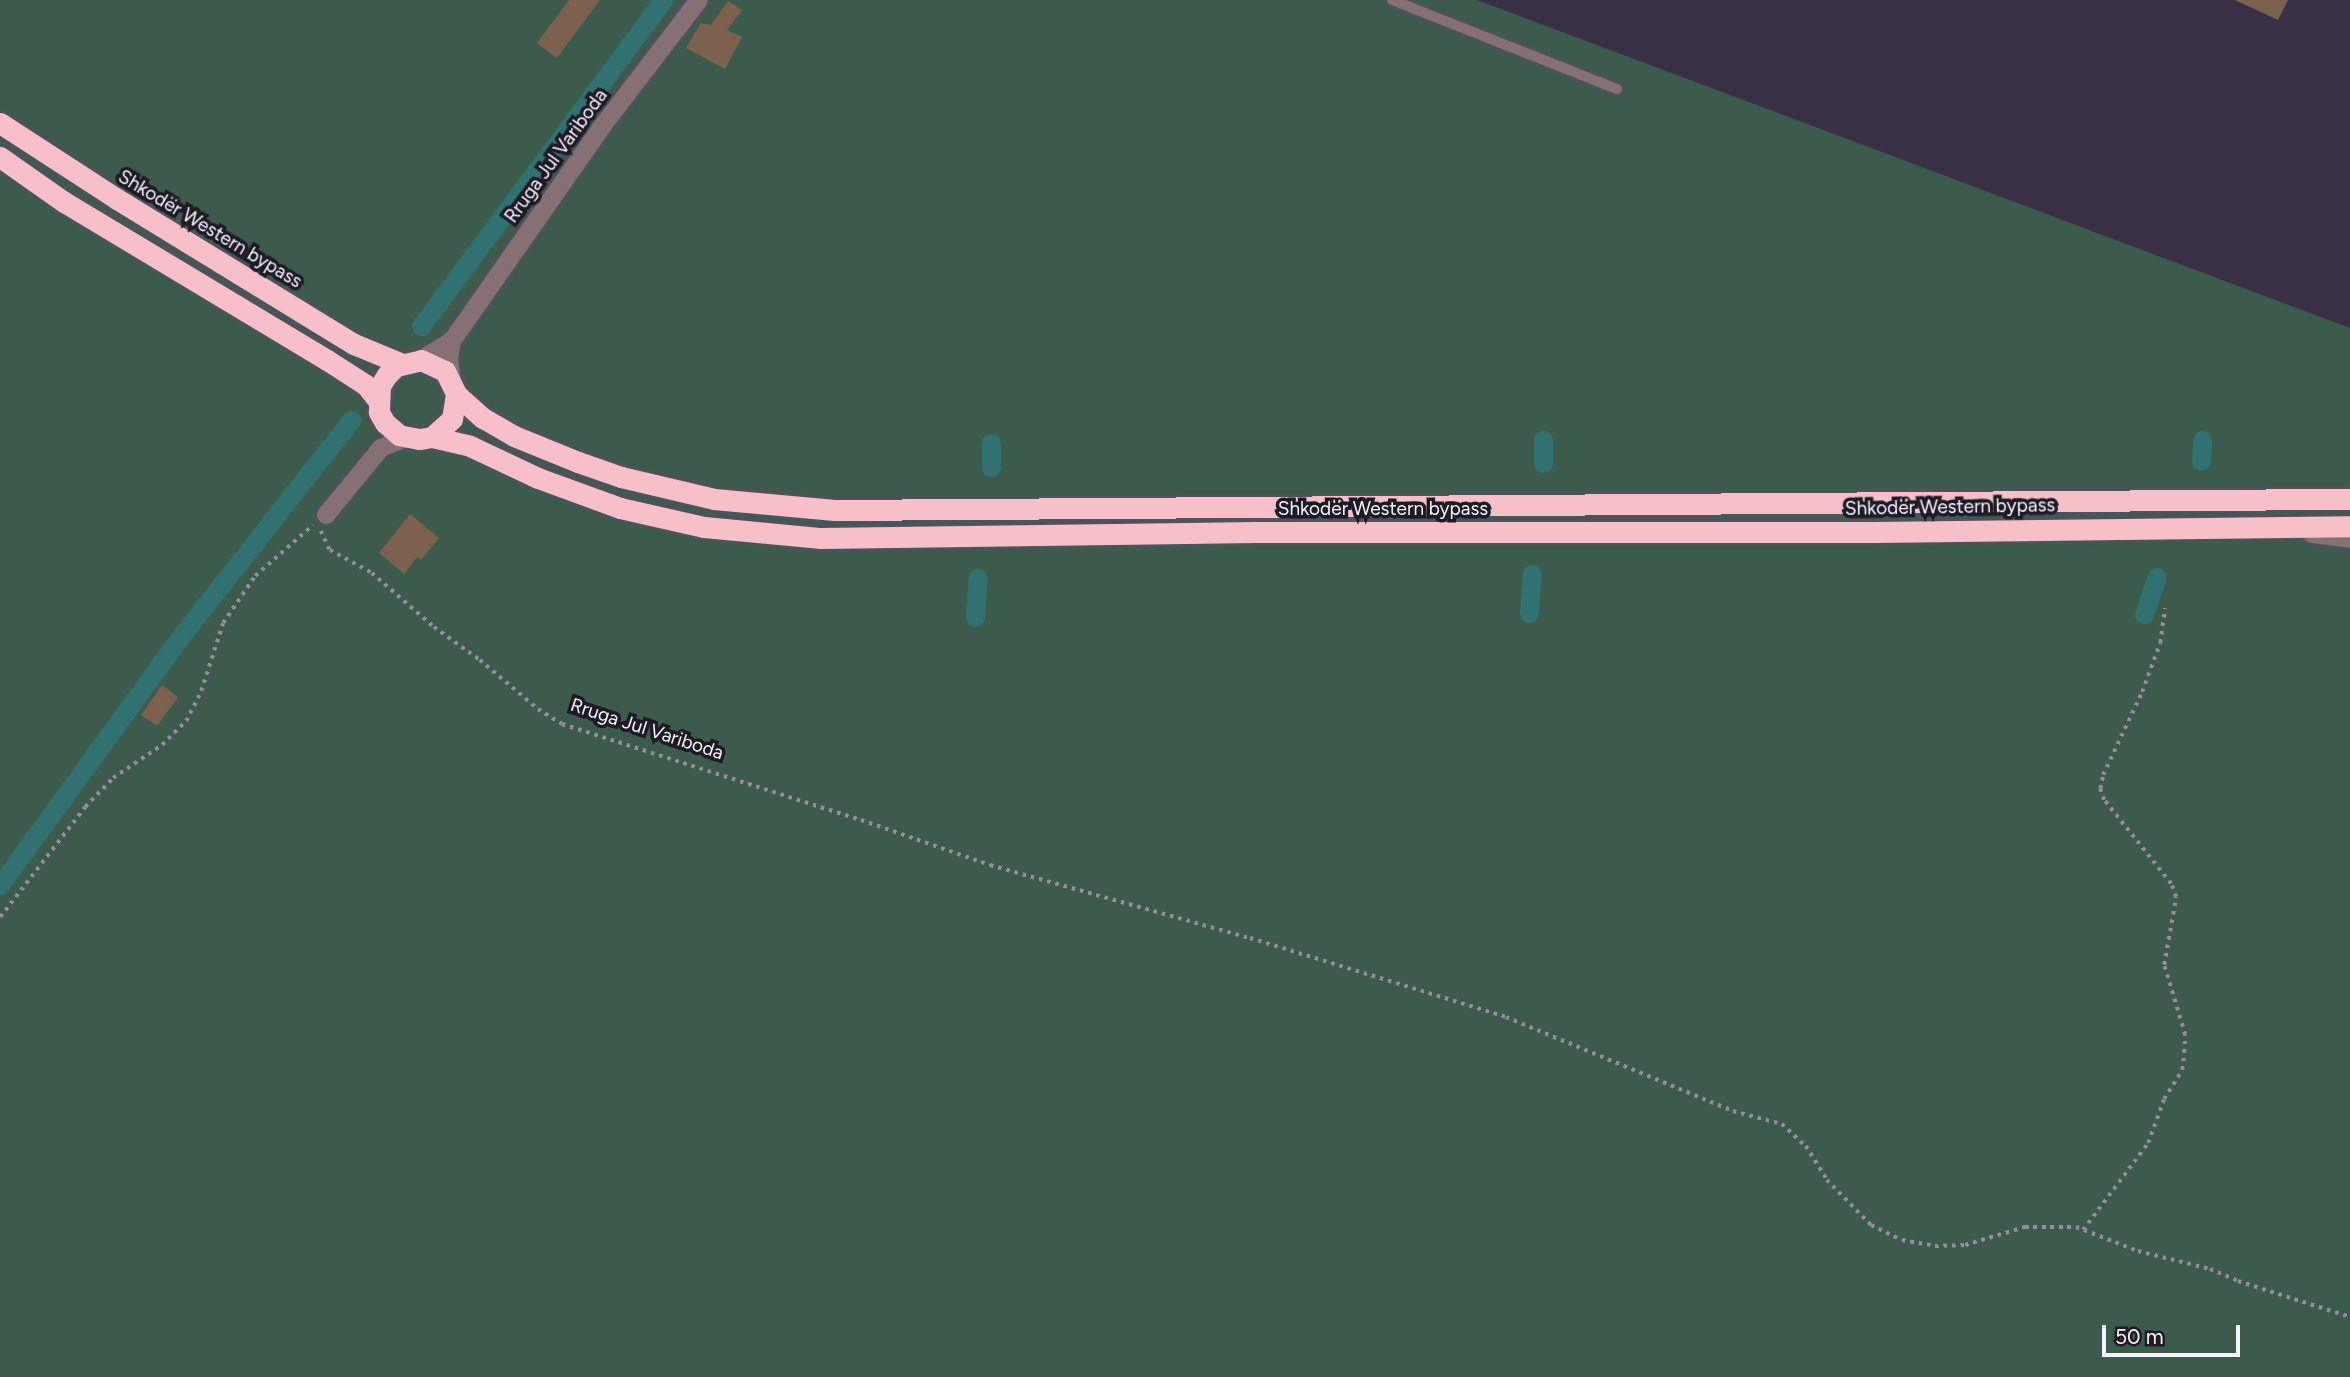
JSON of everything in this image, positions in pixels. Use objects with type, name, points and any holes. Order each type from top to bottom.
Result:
[{"type":"highway","name":"Shkodër Western bypass","points":[[0,122],[117,199],[354,344],[412,362],[437,366],[471,410],[514,436],[621,477],[714,499],[835,510],[2350,499]]},
{"type":"highway","points":[[0,158],[64,202],[366,385],[385,423],[406,438]]},
{"type":"highway","points":[[378,405],[387,375],[412,362]]},
{"type":"highway","points":[[432,437],[448,426],[456,407],[454,388]]},
{"type":"highway","name":"Shkodër Western bypass","points":[[406,438],[432,437],[470,446],[548,482],[620,508],[704,527],[821,538],[1255,532],[1848,532],[2350,526]]},
{"type":"street","name":"Rruga Jul Variboda","points":[[412,362],[452,341],[601,128],[699,0]]},
{"type":"street","points":[[452,341],[449,358],[454,388]]},
{"type":"street","points":[[374,455],[381,425],[378,405]]},
{"type":"street","points":[[326,515],[374,455],[390,442],[406,438]]},
{"type":"street","points":[[2269,527],[2350,539]]},
{"type":"lane","points":[[1392,0],[1617,89]]},
{"type":"path","name":"Rruga Jul Variboda","points":[[326,515],[320,532],[330,550],[372,573],[434,627],[480,660],[538,709],[562,724],[861,820],[990,865],[1250,938],[1506,1017],[1733,1111],[1782,1124],[1806,1146],[1827,1180],[1871,1225],[1902,1240],[1936,1246],[1965,1245],[2025,1227],[2051,1224],[2083,1230],[2138,1251],[2210,1269],[2238,1281],[2350,1317]]},
{"type":"path","points":[[0,917],[85,807],[113,778],[162,745],[186,721],[201,691],[223,623],[255,576],[296,537],[326,515]]},
{"type":"path","points":[[2083,1230],[2148,1143],[2164,1099],[2182,1070],[2185,1035],[2164,965],[2176,897],[2171,884],[2104,800],[2100,789],[2102,775],[2142,692],[2160,643],[2165,608]]},
{"type":"green space","points":[[0,0],[1477,0],[2350,328],[2350,1377],[0,1377]]},
{"type":"building","points":[[569,0],[600,0],[557,58],[537,43]]},
{"type":"building","points":[[2235,0],[2288,0],[2278,20]]},
{"type":"building","points":[[728,1],[742,10],[727,30],[742,37],[725,69],[686,48],[701,23],[711,25]]},
{"type":"building","points":[[410,514],[439,538],[421,560],[417,557],[404,574],[379,553]]},
{"type":"building","points":[[162,685],[178,697],[157,726],[141,715]]},
{"type":"waterway","points":[[421,326],[663,0]]},
{"type":"waterway","points":[[0,885],[178,640],[351,420]]},
{"type":"waterway","points":[[1543,440],[1543,463]]},
{"type":"waterway","points":[[2201,461],[2202,440]]},
{"type":"waterway","points":[[991,443],[991,467]]},
{"type":"waterway","points":[[1529,613],[1532,574]]},
{"type":"waterway","points":[[2144,614],[2157,577]]},
{"type":"waterway","points":[[975,617],[978,578]]}]
